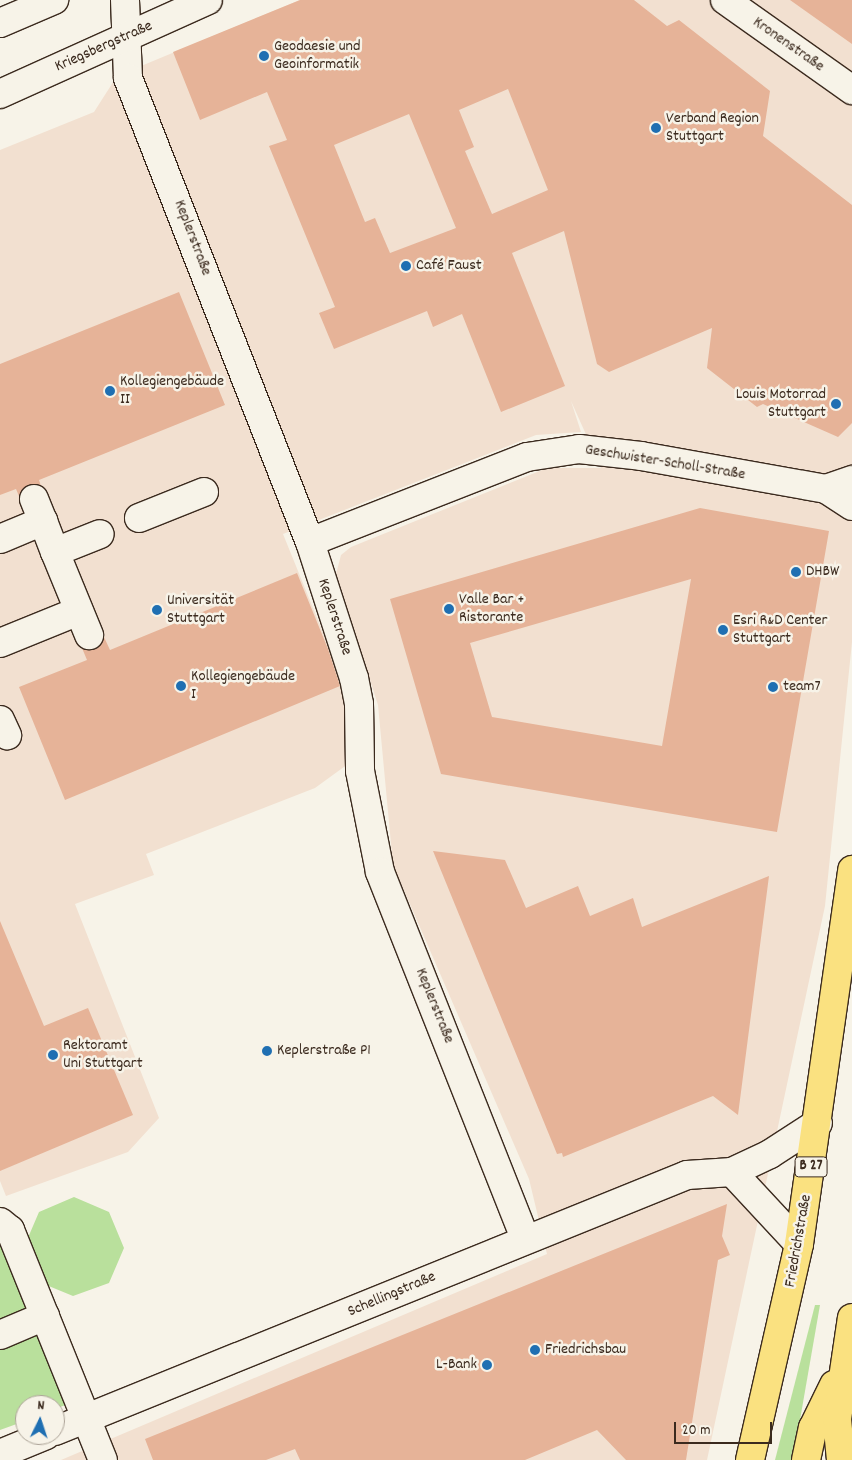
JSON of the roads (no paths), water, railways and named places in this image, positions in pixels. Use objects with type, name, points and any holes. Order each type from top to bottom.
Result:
[{"type":"main road","name":"Friedrichstraße","points":[[750,1460],[800,1244],[852,870]]},
{"type":"main road","points":[[841,1460],[837,1418],[852,1318]]},
{"type":"main road","points":[[806,1460],[813,1428],[844,1364]]},
{"type":"street","points":[[0,23],[54,0]]},
{"type":"street","name":"Keplerstraße","points":[[125,0],[128,78],[310,542],[360,704],[360,771],[380,872],[525,1239]]},
{"type":"street","name":"Kriegsbergstraße","points":[[0,94],[208,0]]},
{"type":"street","name":"Kronenstraße","points":[[725,0],[852,90]]},
{"type":"street","name":"Geschwister-Scholl-Straße","points":[[310,542],[527,458],[552,451],[608,451],[826,489],[852,506]]},
{"type":"street","name":"Geschwister-Scholl-Straße","points":[[826,489],[852,480]]},
{"type":"street","points":[[139,518],[204,492]]},
{"type":"street","points":[[0,539],[39,510],[54,552],[84,623],[0,643]]},
{"type":"street","points":[[54,552],[100,534]]},
{"type":"street","name":"Schellingstraße","points":[[65,1427],[687,1175],[732,1172],[770,1154],[818,1123]]},
{"type":"street","points":[[732,1172],[800,1244]]},
{"type":"street","points":[[0,1222],[10,1230],[103,1460]]},
{"type":"street","points":[[0,1335],[45,1316]]},
{"type":"street","points":[[0,1454],[22,1445]]},
{"type":"place","name":"Geodaesie und Geoinformatik","points":[[264,56]]},
{"type":"place","name":"Verband Region Stuttgart","points":[[656,128]]},
{"type":"place","name":"Café Faust","points":[[406,266]]},
{"type":"place","name":"Kollegiengebäude II","points":[[110,391]]},
{"type":"place","name":"Louis Motorrad Stuttgart","points":[[836,404]]},
{"type":"place","name":"DHBW","points":[[796,572]]},
{"type":"place","name":"Valle Bar + Ristorante","points":[[449,609]]},
{"type":"place","name":"Universität Stuttgart","points":[[157,610]]},
{"type":"place","name":"Esri R&D Center Stuttgart","points":[[723,630]]},
{"type":"place","name":"Kollegiengebäude I","points":[[181,686]]},
{"type":"place","name":"team7","points":[[773,687]]},
{"type":"place","name":"Keplerstraße P1","points":[[267,1051]]},
{"type":"place","name":"Rektoramt Uni Stuttgart","points":[[53,1055]]},
{"type":"place","name":"Friedrichsbau","points":[[535,1350]]},
{"type":"place","name":"L-Bank","points":[[487,1365]]}]
